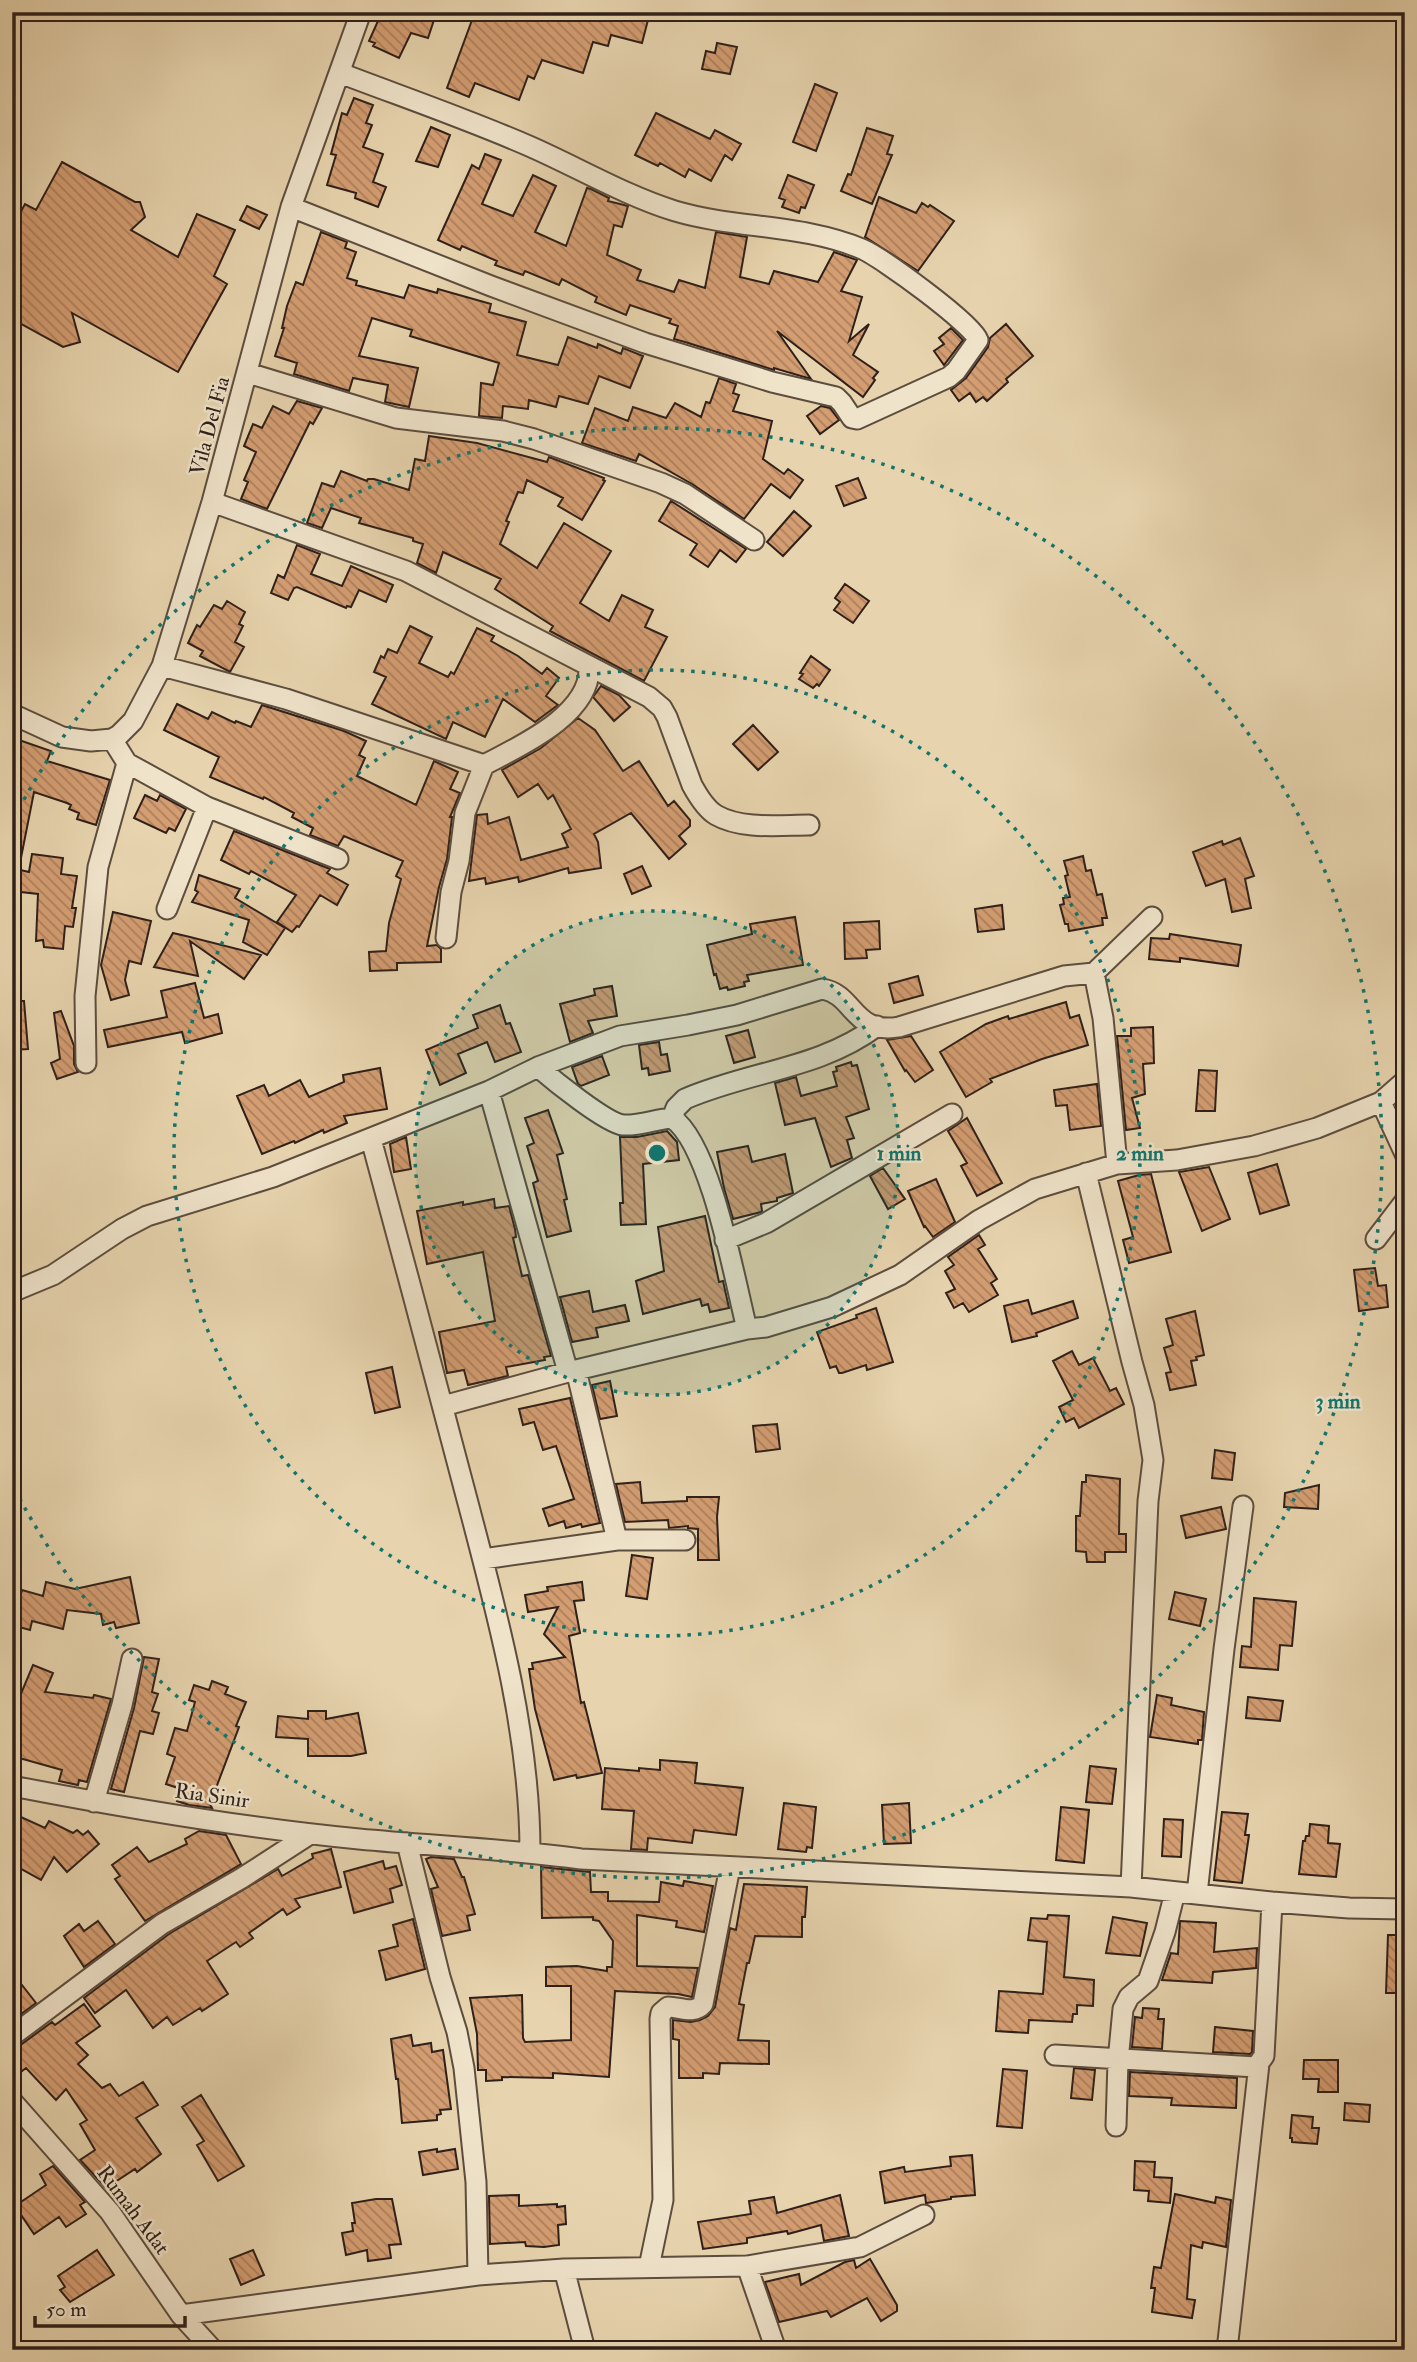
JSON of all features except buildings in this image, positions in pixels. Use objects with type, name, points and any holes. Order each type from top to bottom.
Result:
[{"type":"street","name":"Vila Del Fia","points":[[112,739],[133,721],[162,666],[212,502],[290,208],[361,12]]},
{"type":"street","points":[[290,208],[645,343],[772,382],[836,397],[852,418],[857,419],[949,377],[978,340],[974,333],[892,267],[861,248],[767,225],[705,218],[675,211],[610,185],[528,146],[340,73]]},
{"type":"street","points":[[248,373],[396,418],[503,431],[534,439],[685,494],[754,540]]},
{"type":"street","points":[[212,502],[406,571],[649,698],[662,708],[692,785],[716,815],[744,824],[809,825]]},
{"type":"street","points":[[162,666],[286,699],[484,765]]},
{"type":"street","points":[[446,938],[465,814],[484,765],[529,741],[559,720],[584,692],[590,680],[589,666]]},
{"type":"street","points":[[12,714],[62,737],[91,741],[112,739],[127,763],[207,807],[338,859]]},
{"type":"street","points":[[86,1063],[85,996],[98,867],[127,763]]},
{"type":"street","points":[[167,909],[207,807]]},
{"type":"street","points":[[12,1292],[53,1275],[122,1229],[147,1216],[273,1177],[489,1091],[538,1067],[620,1036],[737,1015],[822,989],[832,991],[859,1019],[888,1029],[899,1027],[1064,976],[1094,973],[1152,917]]},
{"type":"street","points":[[1094,973],[1102,1018],[1117,1164]]},
{"type":"street","points":[[672,1118],[685,1099],[831,1054],[859,1040],[877,1026]]},
{"type":"street","points":[[538,1067],[556,1084],[614,1123],[628,1125],[672,1118]]},
{"type":"street","points":[[443,1406],[572,1371],[747,1329],[766,1327],[831,1307],[900,1275],[1008,1202],[1035,1189],[1117,1164],[1177,1160],[1254,1146],[1317,1128],[1381,1102],[1405,1082]]},
{"type":"street","points":[[489,1091],[572,1371],[617,1539]]},
{"type":"street","points":[[1381,1102],[1405,1154]]},
{"type":"street","points":[[725,1240],[766,1223],[952,1115]]},
{"type":"street","points":[[672,1118],[683,1129],[703,1166],[747,1329]]},
{"type":"street","points":[[371,1139],[443,1406],[514,1693],[530,1811],[530,1852]]},
{"type":"street","points":[[1086,1174],[1144,1405],[1153,1460],[1148,1501],[1131,1887]]},
{"type":"street","points":[[1376,1239],[1405,1201]]},
{"type":"street","points":[[1197,1894],[1242,1506]]},
{"type":"street","points":[[482,1559],[617,1539],[685,1540]]},
{"type":"street","points":[[94,1802],[132,1658]]},
{"type":"street","name":"Ria Sinir","points":[[12,1786],[94,1802],[310,1834],[530,1852],[581,1859],[1131,1887],[1272,1902],[1405,1909]]},
{"type":"street","points":[[12,2036],[162,1924],[242,1878],[310,1834]]},
{"type":"street","points":[[407,1843],[464,2068],[476,2182],[478,2275]]},
{"type":"street","points":[[649,2267],[663,2200],[661,2013],[668,2007],[689,2010],[698,2009],[703,2004],[730,1867]]},
{"type":"street","points":[[1116,2126],[1123,2009],[1129,1997],[1148,1981],[1175,1892]]},
{"type":"street","points":[[1227,2350],[1259,2064],[1264,2051],[1272,1902]]},
{"type":"street","points":[[1055,2056],[1118,2061],[1203,2062],[1248,2067],[1259,2064]]},
{"type":"street","name":"Rumah Adat","points":[[12,2101],[110,2212],[181,2315],[213,2350]]},
{"type":"street","points":[[181,2315],[478,2275],[564,2269],[747,2266],[860,2247],[924,2215]]},
{"type":"street","points":[[747,2266],[776,2350]]},
{"type":"street","points":[[564,2269],[585,2350]]}]
